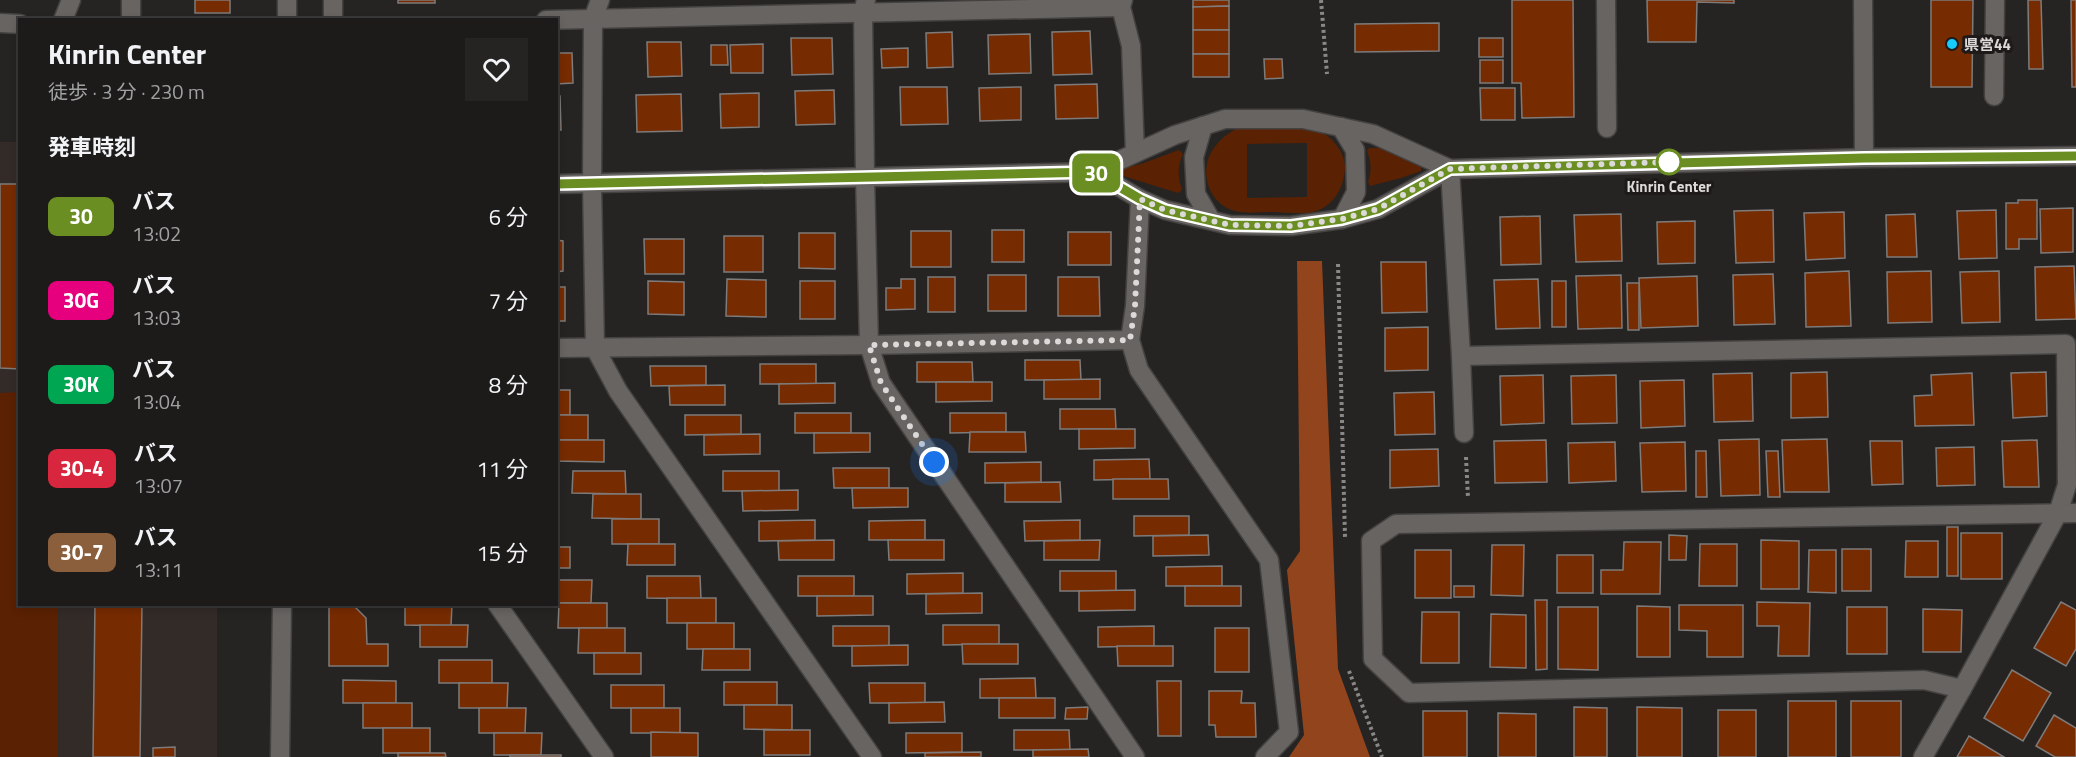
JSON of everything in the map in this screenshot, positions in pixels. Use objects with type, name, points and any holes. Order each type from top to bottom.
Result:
[{"type":"street","points":[[64,18],[71,0]]},
{"type":"street","points":[[131,0],[131,18]]},
{"type":"street","points":[[287,0],[287,18]]},
{"type":"street","points":[[333,0],[333,18]]},
{"type":"street","points":[[600,0],[593,19],[592,183],[595,348],[624,401],[872,757]]},
{"type":"street","points":[[1606,0],[1607,128]]},
{"type":"street","points":[[1863,0],[1864,158]]},
{"type":"street","points":[[1994,96],[1995,0]]},
{"type":"street","points":[[558,20],[865,6],[1122,3],[1131,46],[1135,153]]},
{"type":"street","points":[[865,6],[865,176],[869,345],[881,383],[1135,757]]},
{"type":"street","points":[[0,23],[18,24]]},
{"type":"street","points":[[558,184],[1094,172],[1175,135],[1226,119],[1303,119],[1373,134],[1450,169],[1864,158],[2076,156]]},
{"type":"street","points":[[1203,126],[1194,157],[1196,194],[1211,220]]},
{"type":"street","points":[[1341,127],[1355,150],[1356,192],[1342,219]]},
{"type":"street","points":[[1094,172],[1140,199],[1165,210],[1230,225],[1291,226],[1342,219],[1378,209],[1450,169]]},
{"type":"street","points":[[1450,169],[1464,433]]},
{"type":"street","points":[[1140,199],[1135,306],[1130,340],[1139,370],[1269,560],[1289,732],[1265,757]]},
{"type":"street","points":[[558,348],[1130,340]]},
{"type":"street","points":[[1461,356],[2066,344],[2067,513],[1923,757]]},
{"type":"street","points":[[1962,689],[1924,680],[1409,693],[1373,659],[1371,541],[1396,524],[2067,513]]},
{"type":"street","points":[[280,757],[282,606]]},
{"type":"street","points":[[498,606],[604,757]]},
{"type":"path","points":[[1321,0],[1327,74]]},
{"type":"path","points":[[1338,264],[1345,538]]},
{"type":"path","points":[[1464,433],[1469,523]]},
{"type":"path","points":[[1349,670],[1382,757]]},
{"type":"shaded area","points":[[1238,128],[1315,129],[1326,135],[1339,148],[1344,160],[1343,181],[1337,195],[1327,206],[1308,213],[1243,212],[1227,208],[1220,203],[1210,189],[1207,181],[1207,164],[1214,148]],"holes":[[[1307,143],[1307,197],[1247,198],[1247,144]]]},
{"type":"shaded area","points":[[0,142],[18,142],[18,606],[217,606],[217,757],[0,757]]},
{"type":"shaded area","points":[[1369,148],[1381,148],[1421,163],[1421,171],[1370,186],[1367,151]]},
{"type":"shaded area","points":[[1179,150],[1183,154],[1179,172],[1182,190],[1178,193],[1123,176],[1123,168]]},
{"type":"shaded area","points":[[1297,261],[1322,261],[1338,669],[1370,757],[1289,757],[1304,735],[1287,570],[1300,551]]},
{"type":"shaded area","points":[[18,392],[18,606],[57,606],[57,757],[0,757],[0,393]]},
{"type":"building","points":[[195,0],[230,0],[230,13],[195,13]]},
{"type":"building","points":[[398,0],[435,0],[435,3],[398,3]]},
{"type":"building","points":[[1193,0],[1229,0],[1229,6],[1193,7]]},
{"type":"building","points":[[1512,0],[1573,0],[1574,117],[1522,118],[1521,83],[1512,83]]},
{"type":"building","points":[[1647,0],[1734,0],[1734,3],[1697,2],[1696,42],[1648,42]]},
{"type":"building","name":"県営44","points":[[1931,0],[1973,0],[1972,87],[1931,87]]},
{"type":"building","points":[[2028,0],[2041,0],[2043,69],[2029,69]]},
{"type":"building","points":[[2071,0],[2076,0],[2076,87],[2072,87]]},
{"type":"building","points":[[1229,6],[1229,30],[1193,30],[1193,7]]},
{"type":"building","points":[[1439,23],[1439,51],[1355,52],[1355,24]]},
{"type":"building","points":[[1193,30],[1229,30],[1229,54],[1193,54]]},
{"type":"building","points":[[1090,31],[1092,74],[1053,75],[1052,32]]},
{"type":"building","points":[[952,32],[953,67],[927,68],[926,33]]},
{"type":"building","points":[[1030,34],[1031,73],[989,74],[988,35]]},
{"type":"building","points":[[791,38],[832,38],[833,74],[792,75]]},
{"type":"building","points":[[1479,38],[1503,38],[1503,57],[1479,57]]},
{"type":"building","points":[[647,42],[681,42],[682,76],[648,77]]},
{"type":"building","points":[[763,44],[763,73],[731,73],[730,45]]},
{"type":"building","points":[[711,45],[727,45],[728,65],[711,65]]},
{"type":"building","points":[[908,48],[908,67],[882,68],[881,49]]},
{"type":"building","points":[[558,53],[572,53],[573,83],[558,84]]},
{"type":"building","points":[[1193,54],[1229,54],[1229,77],[1193,77]]},
{"type":"building","points":[[1264,59],[1282,59],[1283,78],[1265,79]]},
{"type":"building","points":[[1480,60],[1503,60],[1503,83],[1480,83]]},
{"type":"building","points":[[1097,84],[1098,118],[1056,119],[1055,85]]},
{"type":"building","points":[[900,87],[947,87],[948,124],[901,125]]},
{"type":"building","points":[[1021,87],[1021,120],[980,121],[979,88]]},
{"type":"building","points":[[1480,88],[1515,88],[1515,120],[1481,120]]},
{"type":"building","points":[[834,90],[835,124],[796,125],[795,91]]},
{"type":"building","points":[[759,93],[759,127],[721,128],[720,94]]},
{"type":"building","points":[[681,94],[682,131],[637,132],[636,95]]},
{"type":"building","points":[[558,96],[560,96],[561,130],[558,130]]},
{"type":"building","points":[[0,184],[18,184],[18,369],[0,368]]},
{"type":"building","points":[[2018,200],[2037,200],[2037,239],[2019,239],[2019,249],[2006,249],[2006,203],[2018,203]]},
{"type":"building","points":[[2073,208],[2073,252],[2041,253],[2040,209]]},
{"type":"building","points":[[1773,210],[1774,262],[1736,263],[1734,211]]},
{"type":"building","points":[[1996,210],[1997,258],[1959,259],[1957,211]]},
{"type":"building","points":[[1844,212],[1845,258],[1806,260],[1804,213]]},
{"type":"building","points":[[1621,214],[1622,261],[1576,262],[1574,215]]},
{"type":"building","points":[[1915,214],[1917,257],[1887,257],[1886,215]]},
{"type":"building","points":[[1540,216],[1541,264],[1501,265],[1500,217]]},
{"type":"building","points":[[1695,221],[1695,263],[1658,264],[1657,222]]},
{"type":"building","points":[[992,230],[1024,230],[1024,262],[992,262]]},
{"type":"building","points":[[911,231],[951,231],[951,267],[911,267]]},
{"type":"building","points":[[1068,232],[1111,232],[1111,265],[1068,265]]},
{"type":"building","points":[[799,233],[835,233],[835,269],[799,268]]},
{"type":"building","points":[[724,236],[763,236],[763,272],[724,272]]},
{"type":"building","points":[[644,239],[684,239],[684,274],[645,274]]},
{"type":"building","points":[[558,240],[563,241],[563,271],[558,272]]},
{"type":"building","points":[[1381,262],[1426,262],[1427,312],[1382,313]]},
{"type":"building","points":[[2074,266],[2076,319],[2036,320],[2035,267]]},
{"type":"building","points":[[1849,271],[1851,326],[1806,327],[1805,273]]},
{"type":"building","points":[[1931,271],[1932,322],[1888,323],[1887,272]]},
{"type":"building","points":[[1999,271],[2000,322],[1962,323],[1960,272]]},
{"type":"building","points":[[1773,274],[1775,324],[1734,325],[1733,275]]},
{"type":"building","points":[[988,275],[1026,275],[1026,311],[988,311]]},
{"type":"building","points":[[1621,275],[1622,328],[1578,329],[1576,276]]},
{"type":"building","points":[[1697,276],[1698,326],[1641,328],[1639,278]]},
{"type":"building","points":[[928,277],[955,277],[955,312],[928,312]]},
{"type":"building","points":[[1058,277],[1099,277],[1100,316],[1058,316]]},
{"type":"building","points":[[727,279],[766,280],[766,317],[726,316]]},
{"type":"building","points":[[901,279],[915,279],[915,309],[886,310],[886,288],[901,288]]},
{"type":"building","points":[[1538,279],[1540,328],[1496,329],[1494,280]]},
{"type":"building","points":[[648,281],[684,282],[684,315],[648,314]]},
{"type":"building","points":[[800,281],[835,281],[835,319],[800,319]]},
{"type":"building","points":[[1552,281],[1566,281],[1566,327],[1552,327]]},
{"type":"building","points":[[1627,283],[1639,283],[1639,330],[1628,330]]},
{"type":"building","points":[[558,287],[565,287],[565,321],[558,321]]},
{"type":"building","points":[[1428,327],[1428,370],[1385,371],[1385,328]]},
{"type":"building","points":[[1025,360],[1080,360],[1081,380],[1025,380]]},
{"type":"building","points":[[917,362],[972,362],[973,382],[917,382]]},
{"type":"building","points":[[760,364],[816,364],[816,384],[760,384]]},
{"type":"building","points":[[650,366],[706,366],[706,385],[651,386]]},
{"type":"building","points":[[1827,372],[1828,417],[1791,418],[1791,373]]},
{"type":"building","points":[[2046,372],[2047,416],[2013,418],[2011,373]]},
{"type":"building","points":[[1752,373],[1753,421],[1714,422],[1713,374]]},
{"type":"building","points":[[1972,373],[1974,425],[1915,426],[1914,396],[1932,395],[1931,375]]},
{"type":"building","points":[[1543,375],[1544,423],[1501,425],[1500,376]]},
{"type":"building","points":[[1616,375],[1617,423],[1572,424],[1571,376]]},
{"type":"building","points":[[1100,379],[1100,399],[1044,399],[1044,380]]},
{"type":"building","points":[[1684,380],[1685,426],[1641,428],[1640,381]]},
{"type":"building","points":[[936,382],[992,382],[992,401],[936,402]]},
{"type":"building","points":[[835,383],[835,403],[779,404],[779,384]]},
{"type":"building","points":[[725,385],[725,405],[670,405],[669,386]]},
{"type":"building","points":[[558,390],[570,390],[570,415],[558,415]]},
{"type":"building","points":[[1434,392],[1435,434],[1395,435],[1394,393]]},
{"type":"building","points":[[1060,409],[1115,409],[1116,429],[1060,429]]},
{"type":"building","points":[[795,413],[851,413],[851,433],[795,433]]},
{"type":"building","points":[[950,413],[1006,413],[1006,432],[950,433]]},
{"type":"building","points":[[558,415],[588,415],[588,440],[558,440]]},
{"type":"building","points":[[685,415],[741,415],[741,434],[685,435]]},
{"type":"building","points":[[1079,429],[1135,429],[1135,448],[1079,449]]},
{"type":"building","points":[[970,432],[1025,432],[1026,452],[969,452]]},
{"type":"building","points":[[814,433],[870,433],[870,452],[814,453]]},
{"type":"building","points":[[760,434],[760,454],[704,455],[704,435]]},
{"type":"building","points":[[1759,439],[1760,495],[1721,496],[1719,440]]},
{"type":"building","points":[[1827,439],[1829,492],[1784,492],[1782,440]]},
{"type":"building","points":[[558,440],[604,440],[604,462],[558,461]]},
{"type":"building","points":[[1546,440],[1547,482],[1495,483],[1494,441]]},
{"type":"building","points":[[2037,440],[2039,487],[2004,487],[2002,441]]},
{"type":"building","points":[[1870,441],[1902,441],[1903,484],[1872,485]]},
{"type":"building","points":[[1615,442],[1616,481],[1569,483],[1568,443]]},
{"type":"building","points":[[1685,442],[1686,491],[1642,492],[1640,443]]},
{"type":"building","points":[[1974,447],[1975,485],[1937,486],[1936,448]]},
{"type":"building","points":[[1438,449],[1439,486],[1390,488],[1390,450]]},
{"type":"building","points":[[1696,451],[1706,451],[1707,497],[1696,497]]},
{"type":"building","points":[[1766,451],[1778,451],[1780,497],[1768,497]]},
{"type":"building","points":[[1149,459],[1150,479],[1094,480],[1094,460]]},
{"type":"building","points":[[1041,462],[1041,482],[985,483],[985,463]]},
{"type":"building","points":[[833,468],[889,468],[889,488],[834,488]]},
{"type":"building","points":[[573,471],[625,471],[626,494],[572,493]]},
{"type":"building","points":[[723,471],[779,471],[779,491],[723,491]]},
{"type":"building","points":[[1113,479],[1168,479],[1169,499],[1113,499]]},
{"type":"building","points":[[1060,482],[1061,502],[1005,502],[1005,483]]},
{"type":"building","points":[[852,488],[908,488],[908,507],[853,508]]},
{"type":"building","points":[[798,490],[798,510],[743,511],[742,491]]},
{"type":"building","points":[[593,494],[641,494],[641,519],[592,518]]},
{"type":"building","points":[[1134,516],[1189,516],[1189,535],[1134,536]]},
{"type":"building","points":[[612,519],[659,519],[659,544],[612,544]]},
{"type":"building","points":[[815,520],[815,540],[759,541],[759,521]]},
{"type":"building","points":[[925,520],[925,540],[869,540],[869,521]]},
{"type":"building","points":[[1080,520],[1080,540],[1025,541],[1024,521]]},
{"type":"building","points":[[1947,527],[1958,527],[1958,576],[1947,576]]},
{"type":"building","points":[[1961,533],[2002,533],[2002,579],[1961,579]]},
{"type":"building","points":[[1208,535],[1209,555],[1153,556],[1153,536]]},
{"type":"building","points":[[1669,535],[1687,536],[1686,560],[1669,560]]},
{"type":"building","points":[[834,540],[834,560],[779,560],[778,541]]},
{"type":"building","points":[[888,540],[944,540],[944,560],[889,560]]},
{"type":"building","points":[[1100,540],[1099,560],[1044,560],[1044,541]]},
{"type":"building","points":[[1761,540],[1799,541],[1799,589],[1761,589]]},
{"type":"building","points":[[1906,541],[1938,541],[1938,577],[1905,577]]},
{"type":"building","points":[[1624,542],[1661,542],[1660,594],[1601,594],[1601,570],[1623,570]]},
{"type":"building","points":[[628,544],[675,544],[675,565],[627,565]]},
{"type":"building","points":[[1700,544],[1737,544],[1737,586],[1699,586]]},
{"type":"building","points":[[1492,545],[1524,545],[1523,596],[1491,595]]},
{"type":"building","points":[[558,547],[570,547],[570,568],[558,568]]},
{"type":"building","points":[[1842,549],[1871,549],[1871,591],[1842,591]]},
{"type":"building","points":[[1415,550],[1451,550],[1451,598],[1415,598]]},
{"type":"building","points":[[1809,550],[1836,550],[1836,593],[1808,592]]},
{"type":"building","points":[[1557,555],[1593,555],[1593,593],[1557,593]]},
{"type":"building","points":[[1222,566],[1222,586],[1166,586],[1166,567]]},
{"type":"building","points":[[1060,571],[1116,571],[1116,591],[1060,591]]},
{"type":"building","points":[[963,573],[963,593],[907,594],[907,574]]},
{"type":"building","points":[[647,576],[700,576],[701,599],[647,598]]},
{"type":"building","points":[[798,576],[854,576],[854,596],[798,596]]},
{"type":"building","points":[[558,580],[592,580],[591,603],[558,603]]},
{"type":"building","points":[[1185,586],[1241,586],[1241,606],[1185,606]]},
{"type":"building","points":[[1454,586],[1474,586],[1474,597],[1454,597]]},
{"type":"building","points":[[1135,590],[1135,610],[1079,611],[1079,591]]},
{"type":"building","points":[[982,593],[982,613],[926,614],[926,594]]},
{"type":"building","points":[[817,596],[873,596],[873,615],[817,616]]},
{"type":"building","points":[[667,598],[716,598],[716,623],[667,623]]},
{"type":"building","points":[[1535,600],[1547,600],[1547,669],[1536,670]]},
{"type":"building","points":[[1757,602],[1810,603],[1809,656],[1778,656],[1779,626],[1757,626]]},
{"type":"building","points":[[2061,602],[2076,610],[2076,649],[2066,666],[2034,648]]},
{"type":"building","points":[[559,603],[607,603],[607,628],[558,628]]},
{"type":"building","points":[[1679,605],[1743,605],[1743,657],[1707,657],[1707,631],[1679,630]]},
{"type":"building","points":[[95,606],[142,606],[140,757],[93,757]]},
{"type":"building","points":[[405,606],[452,606],[451,626],[405,625]]},
{"type":"building","points":[[1637,606],[1670,607],[1670,657],[1637,657]]},
{"type":"building","points":[[329,607],[355,607],[366,618],[367,644],[388,644],[388,666],[329,666]]},
{"type":"building","points":[[1558,607],[1598,607],[1598,670],[1558,669]]},
{"type":"building","points":[[1847,607],[1887,607],[1887,654],[1847,654]]},
{"type":"building","points":[[1923,609],[1962,610],[1961,652],[1923,652]]},
{"type":"building","points":[[1422,612],[1459,612],[1459,663],[1421,663]]},
{"type":"building","points":[[1491,614],[1526,615],[1526,668],[1490,667]]},
{"type":"building","points":[[687,623],[734,623],[734,649],[687,649]]},
{"type":"building","points":[[420,625],[468,625],[467,647],[420,647]]},
{"type":"building","points":[[943,625],[999,625],[999,644],[943,645]]},
{"type":"building","points":[[833,626],[889,626],[889,646],[833,646]]},
{"type":"building","points":[[1154,626],[1154,646],[1098,647],[1098,627]]},
{"type":"building","points":[[579,628],[625,628],[625,653],[578,653]]},
{"type":"building","points":[[1215,628],[1249,628],[1249,672],[1215,672]]},
{"type":"building","points":[[962,644],[1018,644],[1018,664],[963,664]]},
{"type":"building","points":[[908,645],[908,665],[852,666],[852,646]]},
{"type":"building","points":[[1117,646],[1173,646],[1173,666],[1118,666]]},
{"type":"building","points":[[703,649],[750,649],[750,670],[702,670]]},
{"type":"building","points":[[594,653],[641,653],[641,674],[594,674]]},
{"type":"building","points":[[439,660],[492,660],[492,683],[439,683]]},
{"type":"building","points":[[2012,670],[2051,693],[2023,741],[1984,718]]},
{"type":"building","points":[[1035,678],[1036,698],[980,698],[980,679]]},
{"type":"building","points":[[343,680],[396,681],[396,703],[343,703]]},
{"type":"building","points":[[1157,681],[1181,681],[1181,736],[1158,736]]},
{"type":"building","points":[[724,682],[777,682],[777,705],[724,705]]},
{"type":"building","points":[[459,683],[508,683],[507,708],[459,708]]},
{"type":"building","points":[[869,683],[925,683],[925,703],[870,703]]},
{"type":"building","points":[[611,685],[664,685],[664,708],[611,708]]},
{"type":"building","points":[[1209,691],[1242,691],[1241,703],[1255,703],[1256,737],[1216,737],[1215,725],[1209,725]]},
{"type":"building","points":[[999,698],[1055,698],[1055,718],[999,718]]},
{"type":"building","points":[[1788,701],[1836,701],[1836,757],[1788,757]]},
{"type":"building","points":[[1851,701],[1901,701],[1901,757],[1851,757]]},
{"type":"building","points":[[944,702],[945,722],[889,723],[889,703]]},
{"type":"building","points":[[363,703],[412,703],[412,728],[363,728]]},
{"type":"building","points":[[744,705],[792,705],[792,730],[744,729]]},
{"type":"building","points":[[1088,707],[1087,719],[1065,719],[1066,708]]},
{"type":"building","points":[[1574,707],[1607,708],[1607,757],[1574,757]]},
{"type":"building","points":[[1637,707],[1682,708],[1682,757],[1637,757]]},
{"type":"building","points":[[479,708],[526,708],[525,733],[479,733]]},
{"type":"building","points":[[631,708],[680,708],[680,733],[631,733]]},
{"type":"building","points":[[1718,710],[1756,710],[1756,757],[1718,757]]},
{"type":"building","points":[[1423,711],[1467,711],[1467,757],[1423,757]]},
{"type":"building","points":[[1498,713],[1536,714],[1536,757],[1498,757]]},
{"type":"building","points":[[2054,715],[2076,728],[2076,757],[2055,757],[2036,746]]},
{"type":"building","points":[[383,728],[430,728],[430,753],[383,753]]},
{"type":"building","points":[[764,730],[810,730],[810,755],[764,755]]},
{"type":"building","points":[[1014,730],[1069,730],[1070,750],[1014,750]]},
{"type":"building","points":[[651,732],[698,733],[698,757],[651,757]]},
{"type":"building","points":[[494,733],[542,733],[541,755],[494,755]]},
{"type":"building","points":[[906,733],[962,733],[962,752],[906,753]]},
{"type":"building","points":[[1969,736],[2004,757],[1957,757]]},
{"type":"building","points":[[175,747],[175,757],[153,757],[153,748]]},
{"type":"building","points":[[1088,749],[1089,757],[1033,757],[1033,750]]},
{"type":"building","points":[[981,752],[981,757],[925,757],[925,753]]},
{"type":"building","points":[[398,753],[445,753],[446,757],[398,757]]},
{"type":"building","points":[[510,755],[561,755],[561,757],[510,757]]},
{"type":"bus line","name":"30","points":[[558,184],[1094,172],[1140,199],[1165,210],[1230,225],[1291,226],[1342,219],[1378,209],[1450,169],[1668,162],[2076,156]]},
{"type":"place","name":"県営44","points":[[1952,44]]},
{"type":"place","name":"Kinrin Center","points":[[1669,162]]},
{"type":"route","points":[[934,462],[881,383],[869,345],[1130,340],[1135,306],[1140,199],[1165,210],[1230,225],[1291,226],[1342,219],[1378,209],[1450,169],[1669,162]]}]
